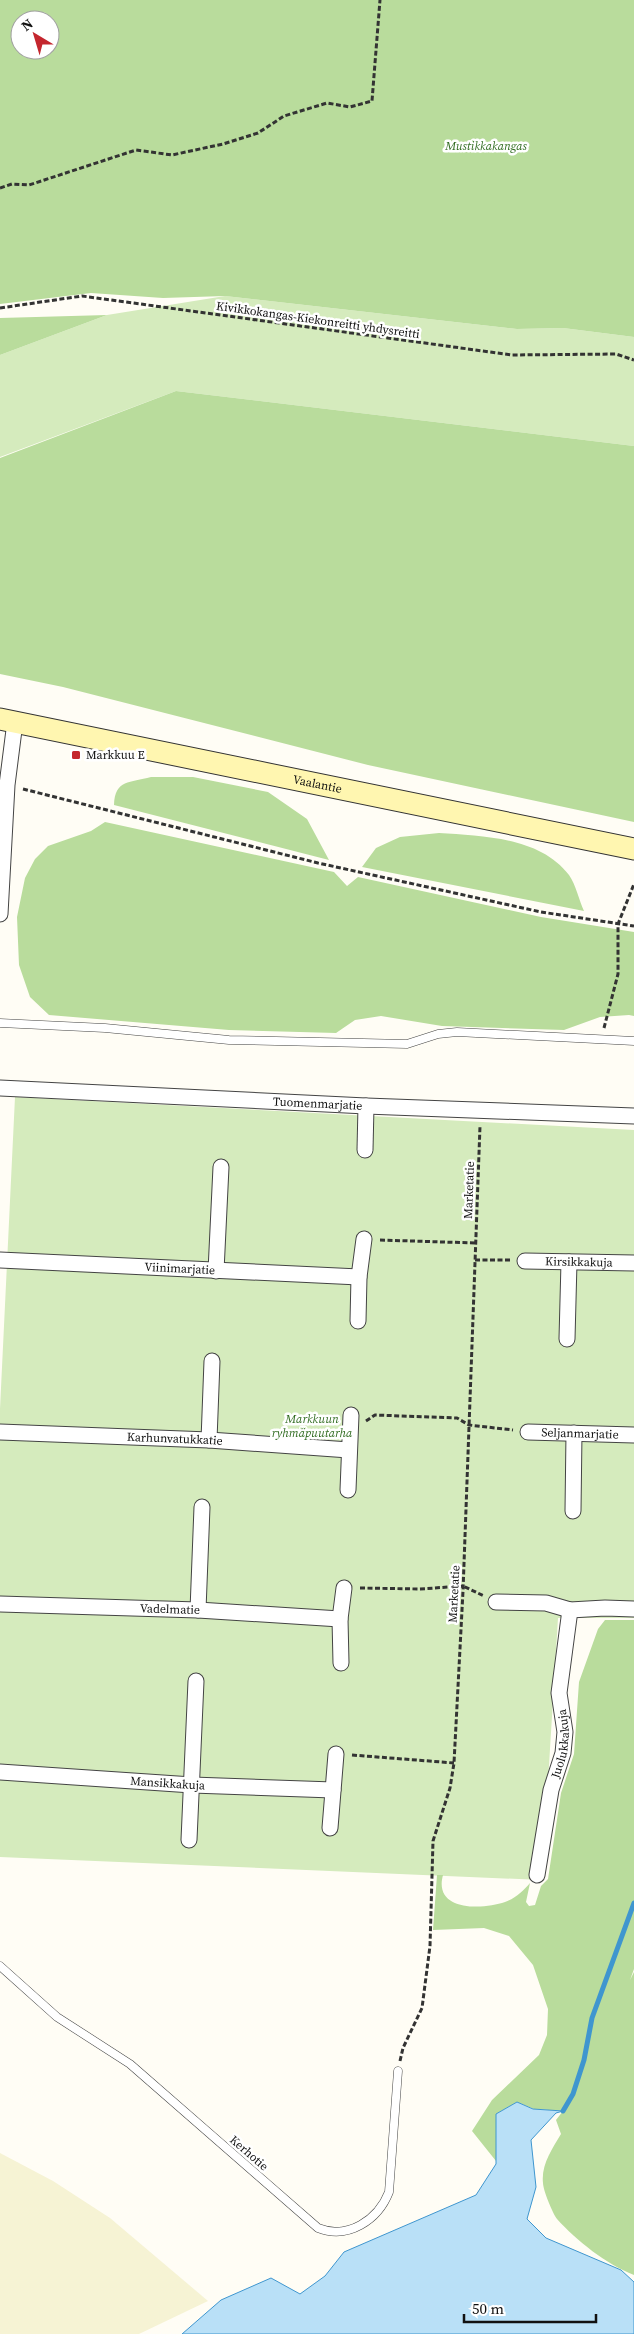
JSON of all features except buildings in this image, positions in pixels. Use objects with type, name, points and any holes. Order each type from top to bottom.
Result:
[{"type":"street","points":[[0,914],[7,785],[8,721]]},
{"type":"street","name":"Vaalantie","points":[[8,721],[634,849]]},
{"type":"street","name":"Tuomenmarjatie","points":[[0,1088],[366,1106],[634,1116]]},
{"type":"street","points":[[365,1150],[366,1106]]},
{"type":"street","points":[[216,1271],[221,1167]]},
{"type":"street","points":[[358,1321],[359,1277],[364,1239]]},
{"type":"street","name":"Viinimarjatie","points":[[0,1260],[359,1277]]},
{"type":"street","name":"Kirsikkakuja","points":[[525,1261],[634,1263]]},
{"type":"street","points":[[567,1339],[569,1262]]},
{"type":"street","points":[[209,1440],[212,1361]]},
{"type":"street","points":[[348,1490],[351,1415]]},
{"type":"street","name":"Karhunvatukkatie","points":[[0,1432],[209,1440],[349,1450]]},
{"type":"street","name":"Seljanmarjatie","points":[[528,1432],[634,1435]]},
{"type":"street","points":[[573,1512],[574,1433]]},
{"type":"street","points":[[198,1610],[202,1507]]},
{"type":"street","points":[[340,1662],[340,1620],[344,1588]]},
{"type":"street","points":[[496,1602],[546,1603],[570,1610],[634,1609]]},
{"type":"street","name":"Vadelmatie","points":[[0,1604],[198,1610],[340,1620]]},
{"type":"street","name":"Juolukkakuja","points":[[537,1875],[551,1790],[563,1753],[565,1732],[559,1693],[570,1610]]},
{"type":"street","points":[[189,1840],[196,1681]]},
{"type":"street","points":[[330,1828],[336,1754]]},
{"type":"street","name":"Mansikkakuja","points":[[0,1772],[192,1785],[333,1790]]},
{"type":"lane","points":[[0,1022],[106,1028],[229,1040],[406,1044],[438,1034],[457,1032],[634,1041]]},
{"type":"lane","name":"Kerhotie","points":[[0,1966],[57,2017],[130,2064],[318,2228],[328,2232],[358,2228],[374,2216],[385,2202],[389,2192],[398,2071]]},
{"type":"path","points":[[0,188],[12,184],[29,185],[136,150],[172,155],[223,144],[258,133],[284,116],[327,103],[350,107],[372,101],[380,0]]},
{"type":"path","name":"Kivikkokangas-Kiekonreitti yhdysreitti","points":[[0,308],[82,296],[512,355],[616,354],[634,360]]},
{"type":"path","points":[[7,785],[318,863],[542,912],[634,926]]},
{"type":"path","points":[[601,1038],[618,974],[618,924],[634,884]]},
{"type":"path","name":"Marketatie","points":[[398,2071],[403,2048],[422,2008],[430,1946],[433,1841],[450,1788],[454,1763],[463,1586],[481,1110]]},
{"type":"path","points":[[364,1239],[476,1243]]},
{"type":"path","points":[[475,1260],[525,1261]]},
{"type":"path","points":[[350,1431],[375,1415],[456,1418],[469,1425],[528,1432]]},
{"type":"path","points":[[344,1588],[420,1589],[463,1586],[496,1602]]},
{"type":"path","points":[[336,1754],[454,1763]]},
{"type":"shaded area","points":[[0,2153],[53,2181],[110,2218],[208,2301],[139,2334],[0,2334]]},
{"type":"green space","name":"Mustikkakangas","points":[[0,0],[634,0],[634,337],[563,328],[517,329],[225,296],[163,298],[91,293],[0,304]]},
{"type":"green space","points":[[225,296],[517,329],[563,328],[634,337],[634,446],[176,391],[0,457],[0,355],[107,315]]},
{"type":"green space","points":[[107,315],[0,355],[0,318]]},
{"type":"green space","points":[[176,391],[634,446],[634,822],[368,765],[63,687],[0,674],[0,458]]},
{"type":"green space","points":[[151,777],[193,777],[268,792],[307,819],[329,860],[114,805],[117,790],[121,786]]},
{"type":"green space","points":[[105,822],[334,872],[347,886],[358,877],[541,917],[634,932],[634,1016],[600,1017],[564,1030],[442,1026],[381,1016],[355,1020],[336,1033],[229,1030],[49,1015],[30,997],[19,965],[17,917],[25,878],[35,859],[48,846],[91,831]]},
{"type":"green space","points":[[439,833],[474,835],[510,841],[543,853],[557,862],[569,875],[574,883],[584,911],[362,867],[376,848],[400,837]]},
{"type":"green space","name":"Markkuun ryhmäpuutarha","points":[[15,1097],[634,1130],[634,1618],[558,1618],[542,1880],[0,1857],[0,1409]]},
{"type":"green space","points":[[605,1620],[634,1620],[634,1969],[630,1980],[634,1972],[634,2275],[613,2265],[574,2235],[557,2219],[546,2196],[543,2186],[544,2170],[548,2157],[561,2134],[556,2120],[563,2111],[534,2109],[517,2102],[496,2114],[496,2161],[472,2131],[492,2100],[539,2055],[547,2035],[548,2009],[533,1965],[509,1936],[484,1928],[433,1930],[437,1875],[443,1875],[442,1887],[445,1896],[462,1905],[484,1906],[505,1902],[519,1894],[530,1883],[526,1902],[529,1906],[535,1905],[541,1886],[548,1879],[561,1793],[574,1754],[579,1682],[598,1629]]},
{"type":"water","points":[[517,2102],[533,2109],[563,2111],[556,2113],[531,2140],[536,2187],[527,2219],[546,2238],[621,2270],[634,2282],[634,2334],[182,2334],[221,2300],[271,2278],[300,2294],[325,2276],[344,2252],[476,2195],[496,2164],[496,2114]]},
{"type":"waterway","points":[[563,2111],[573,2094],[584,2060],[592,2018],[634,1903]]},
{"type":"place","name":"Markkuu E","points":[[76,755]]}]
